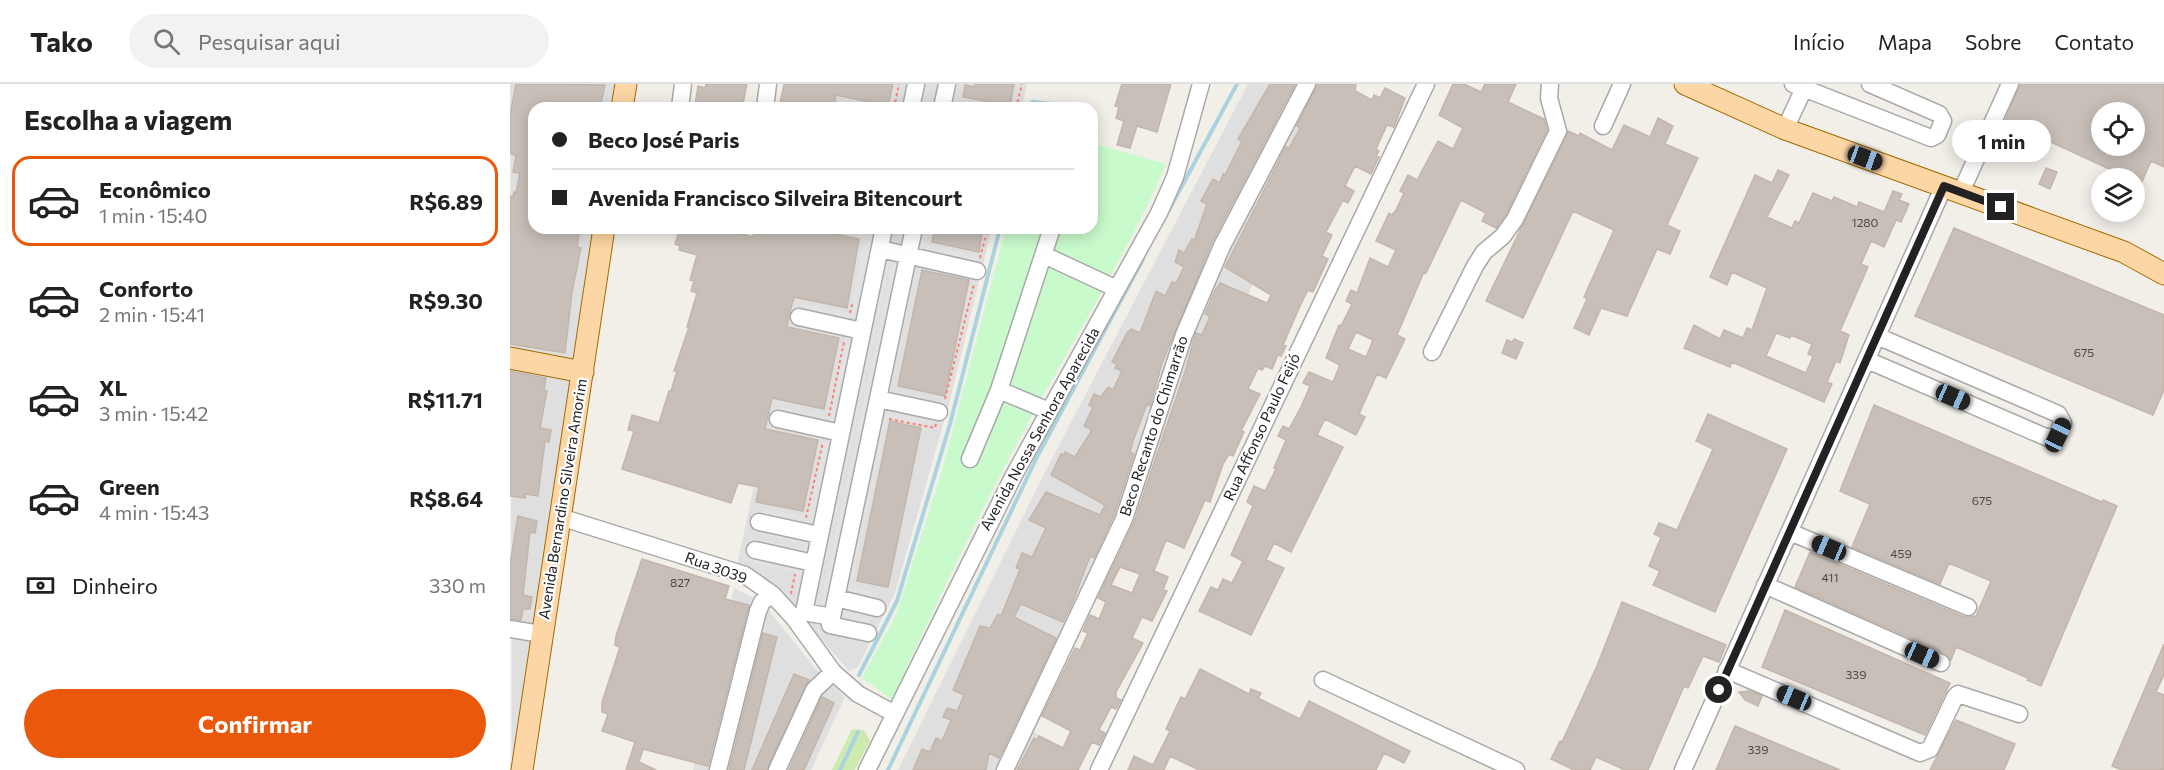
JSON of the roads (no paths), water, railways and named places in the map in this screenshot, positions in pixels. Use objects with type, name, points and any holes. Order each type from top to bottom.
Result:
[{"type":"main road","points":[[623,102],[626,84]]},
{"type":"main road","points":[[1685,84],[1785,129],[2124,252],[2164,274]]},
{"type":"main road","name":"Avenida Bernardino Silveira Amorim","points":[[522,770],[603,234]]},
{"type":"main road","points":[[510,358],[583,372]]},
{"type":"street","points":[[681,102],[683,84]]},
{"type":"street","points":[[766,102],[768,84]]},
{"type":"street","points":[[912,102],[916,84]]},
{"type":"street","points":[[943,102],[947,84]]},
{"type":"street","name":"Avenida Nossa Senhora Aparecida","points":[[867,770],[969,561],[1159,213],[1175,177],[1201,84]]},
{"type":"street","name":"Beco Recanto do Chimarrão","points":[[1005,770],[1124,519],[1184,335],[1222,246],[1307,84]]},
{"type":"street","name":"Rua Affonso Paulo Feijó","points":[[1099,770],[1426,84]]},
{"type":"street","points":[[1432,352],[1475,266],[1484,252],[1503,236],[1515,219],[1558,131],[1549,98],[1550,84]]},
{"type":"street","points":[[1603,126],[1622,84]]},
{"type":"street","points":[[1785,129],[1801,85],[1931,138],[1937,135],[1943,121],[1939,114],[1870,84]]},
{"type":"street","points":[[1683,770],[1877,336],[1952,189],[2010,84]]},
{"type":"street","points":[[832,617],[804,612],[806,561],[854,329],[880,249],[880,234]]},
{"type":"street","points":[[868,633],[830,625],[913,234]]},
{"type":"street","points":[[970,459],[999,390],[1050,234]]},
{"type":"street","points":[[880,249],[976,271]]},
{"type":"street","points":[[1044,255],[1117,289]]},
{"type":"street","points":[[799,317],[854,329]]},
{"type":"street","points":[[1867,360],[2049,438],[2058,435],[2063,423],[2058,414],[1877,336]]},
{"type":"street","points":[[999,390],[1050,411]]},
{"type":"street","points":[[878,399],[939,412]]},
{"type":"street","points":[[778,419],[833,431]]},
{"type":"street","name":"Rua 3039","points":[[560,517],[745,575],[772,594],[794,618],[833,672],[858,694],[895,714]]},
{"type":"street","points":[[759,522],[811,533]]},
{"type":"street","points":[[1790,532],[1968,607]]},
{"type":"street","points":[[755,550],[806,561]]},
{"type":"street","points":[[1765,585],[1941,663]]},
{"type":"street","points":[[718,770],[758,611],[762,603],[772,594]]},
{"type":"street","points":[[836,598],[877,608]]},
{"type":"street","points":[[510,629],[541,634]]},
{"type":"street","points":[[1727,670],[1920,753],[1930,749],[1954,697],[1959,694],[2019,714]]},
{"type":"street","points":[[777,770],[814,690],[833,672]]},
{"type":"street","points":[[1323,680],[1516,770]]},
{"type":"waterway","points":[[1169,210],[1237,84]]},
{"type":"waterway","points":[[859,675],[897,601],[950,424],[998,234]]},
{"type":"waterway","points":[[888,770],[1037,457],[1143,259]]},
{"type":"waterway","points":[[840,770],[858,732]]}]
